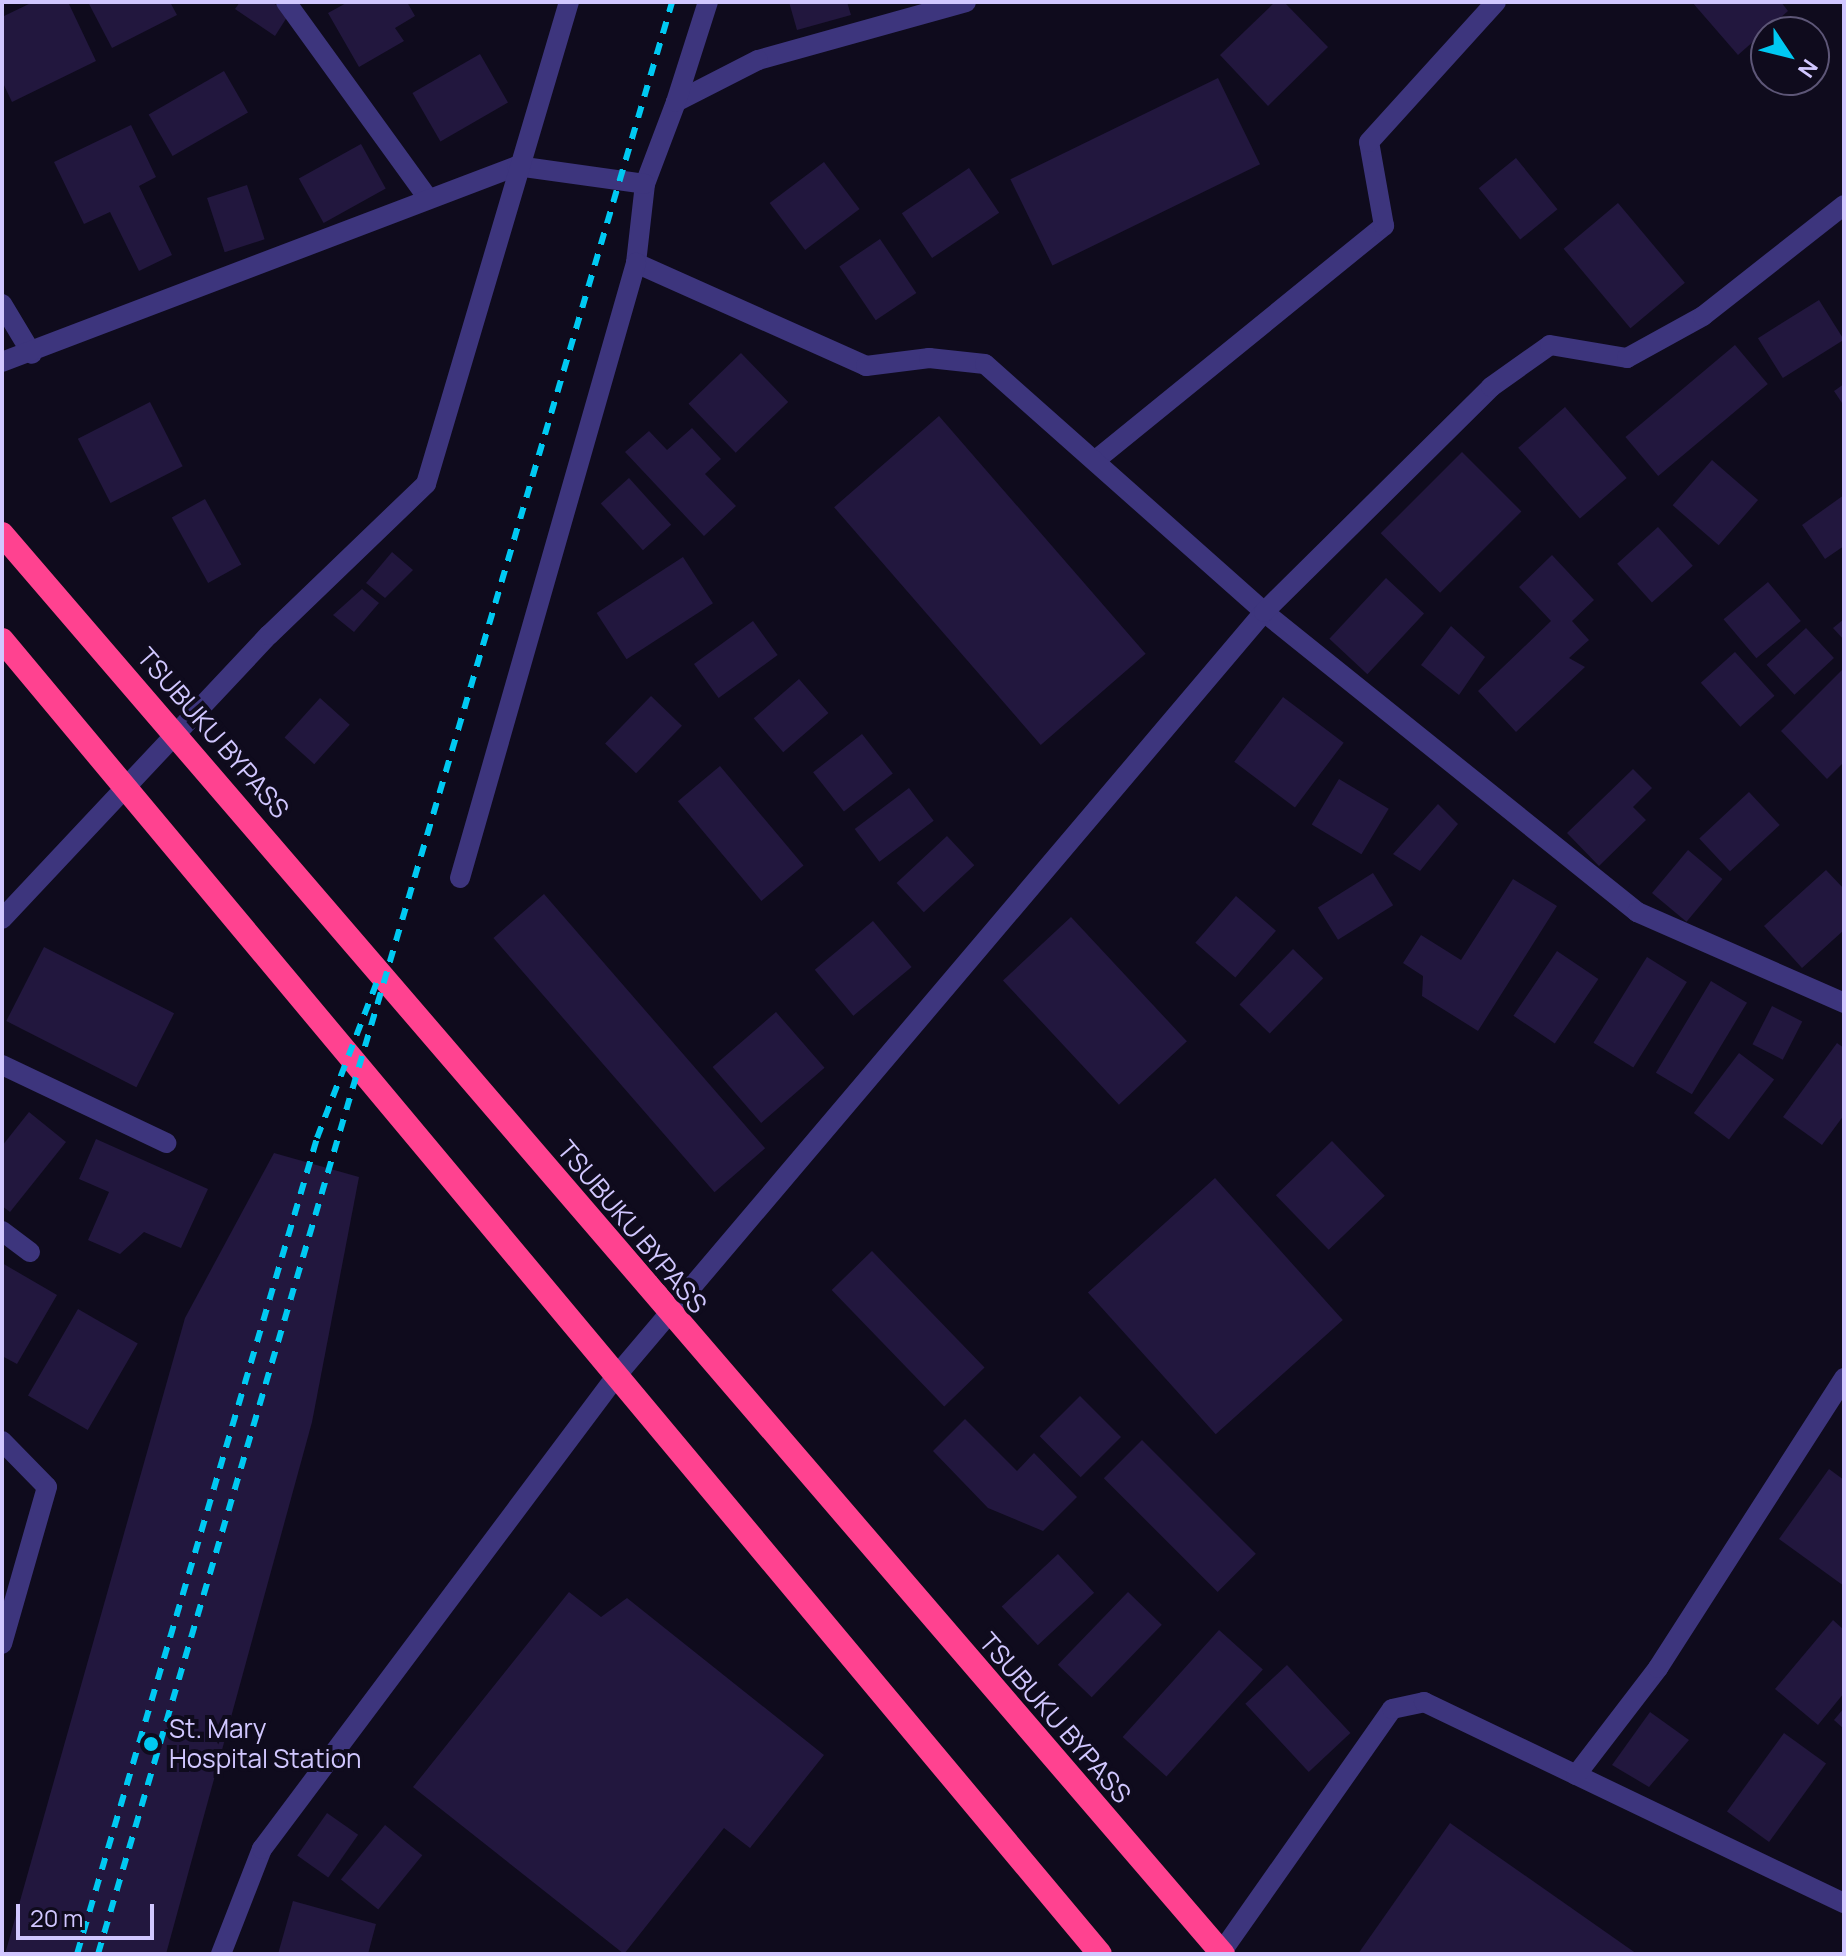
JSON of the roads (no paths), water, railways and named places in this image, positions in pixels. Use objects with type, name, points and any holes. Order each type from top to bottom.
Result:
[{"type":"highway","name":"TSUBUKU BYPASS","points":[[2,534],[178,732],[671,1317],[1222,1954]]},
{"type":"highway","points":[[2,640],[124,790],[1100,1954]]},
{"type":"street","points":[[286,2],[428,198]]},
{"type":"street","points":[[2,919],[178,732],[426,484],[517,166],[569,2]]},
{"type":"street","points":[[460,878],[636,263],[645,184],[676,102],[708,2]]},
{"type":"street","points":[[676,102],[758,60],[966,2]]},
{"type":"street","points":[[1097,459],[1384,226],[1369,142],[1496,2]]},
{"type":"street","points":[[2,362],[32,354],[517,166],[645,184]]},
{"type":"street","points":[[221,1954],[262,1849],[617,1375],[671,1317],[1264,612],[1491,387],[1550,345],[1627,358],[1703,316],[1844,205]]},
{"type":"street","points":[[636,263],[866,366],[929,358],[985,364],[1097,459],[1264,612],[1637,912],[1844,1003]]},
{"type":"street","points":[[2,304],[32,354]]},
{"type":"street","points":[[2,1065],[166,1143]]},
{"type":"street","points":[[2,1231],[30,1252]]},
{"type":"street","points":[[1576,1775],[1658,1668],[1844,1378]]},
{"type":"street","points":[[2,1441],[47,1487],[2,1644]]},
{"type":"street","points":[[1222,1954],[1392,1709],[1424,1702],[1844,1903]]},
{"type":"railway","points":[[98,1954],[672,2]]},
{"type":"railway","points":[[77,1954],[317,1138],[377,982]]},
{"type":"place","name":"St. Mary Hospital Station","points":[[151,1744]]}]
